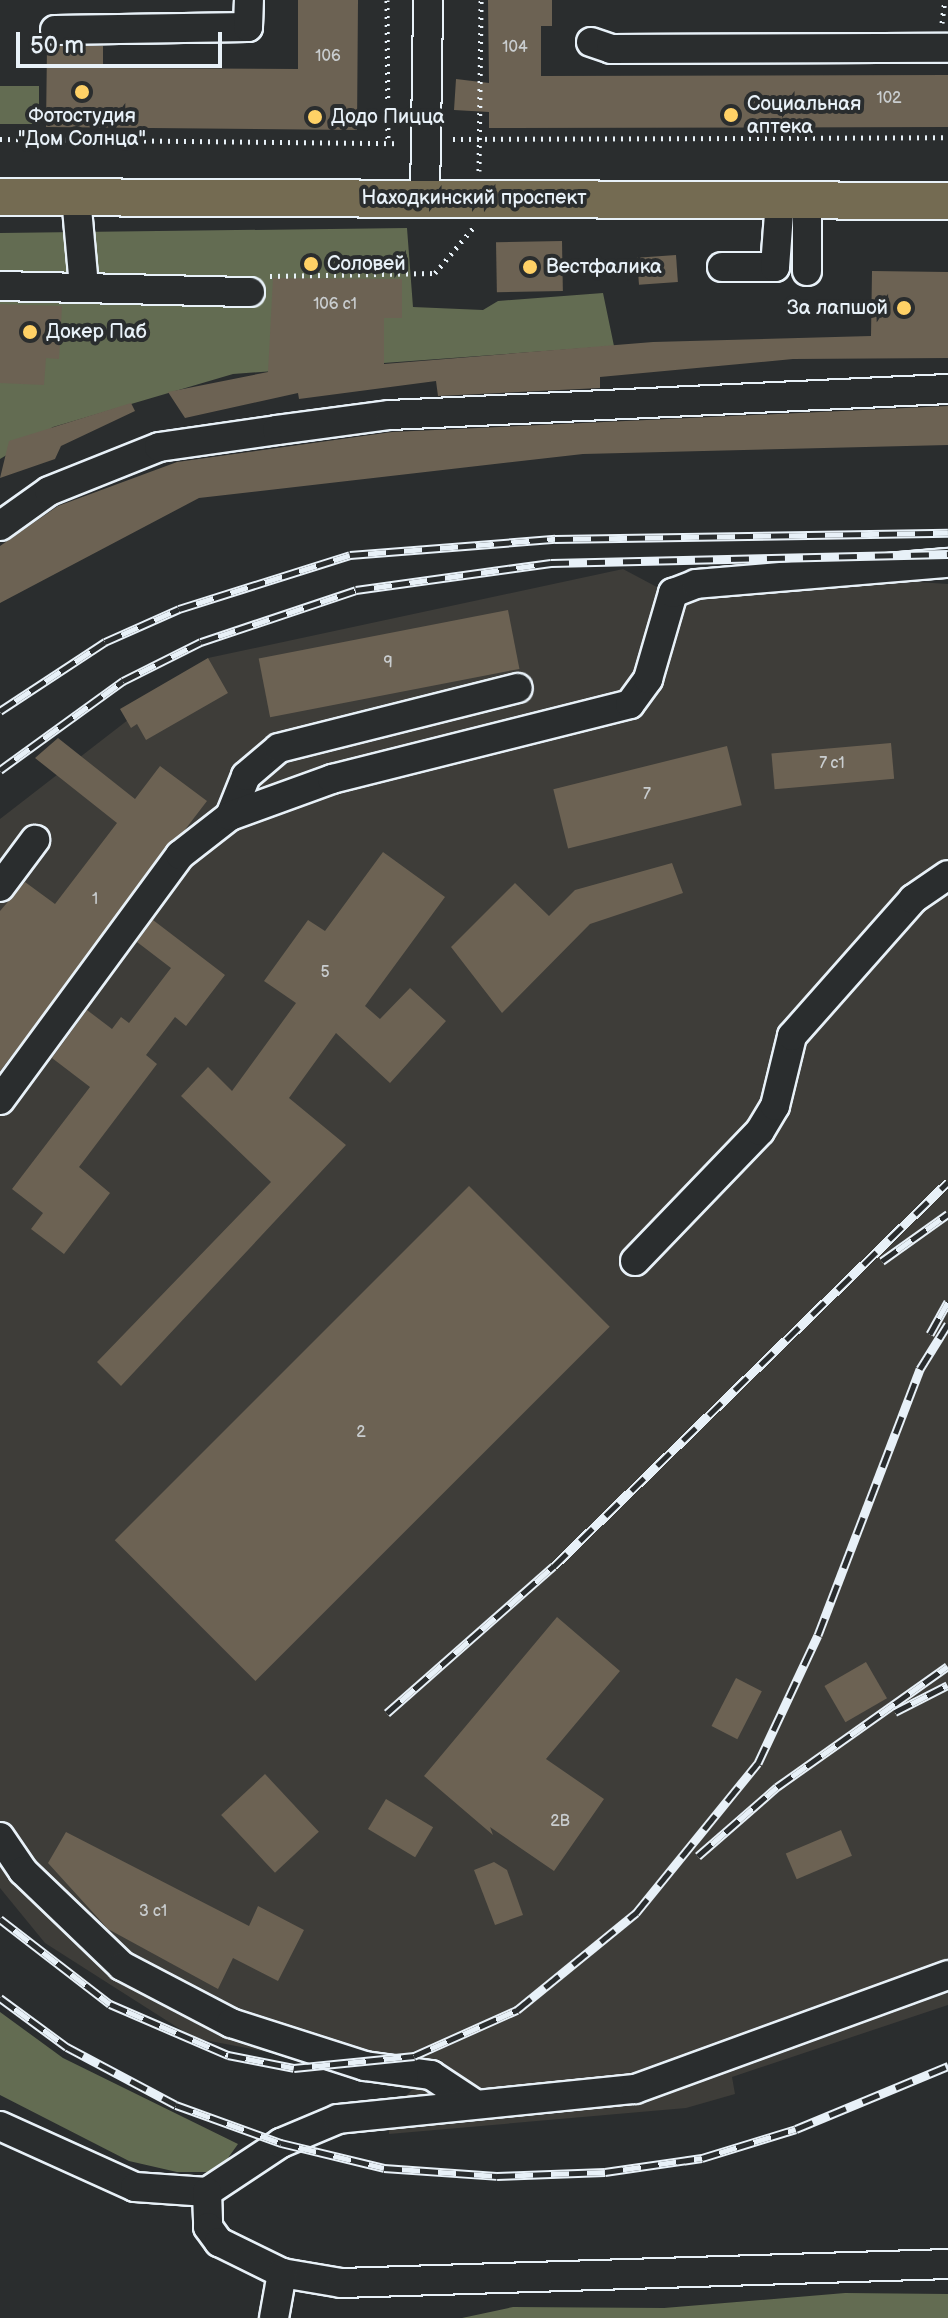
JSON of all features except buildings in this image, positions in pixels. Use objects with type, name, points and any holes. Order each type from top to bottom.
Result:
[{"type":"main road","name":"Находкинский проспект","points":[[0,197],[948,201]]},
{"type":"street","points":[[55,30],[248,27],[249,0]]},
{"type":"street","points":[[425,198],[428,0]]},
{"type":"street","points":[[591,42],[611,49],[948,48]]},
{"type":"street","points":[[76,197],[84,287]]},
{"type":"street","points":[[722,267],[775,267],[793,202]]},
{"type":"street","points":[[793,202],[807,271]]},
{"type":"street","points":[[0,286],[250,292]]},
{"type":"street","points":[[0,526],[49,491],[103,466],[159,447],[262,432],[390,415],[948,389]]},
{"type":"street","points":[[0,1100],[180,855],[230,816],[332,779],[630,704],[648,679],[673,593],[696,584],[948,563]]},
{"type":"street","points":[[230,816],[246,776],[279,748],[518,688]]},
{"type":"street","points":[[0,887],[35,840]]},
{"type":"street","points":[[635,1261],[760,1131],[775,1106],[792,1036],[913,899],[948,875]]},
{"type":"street","points":[[0,1837],[23,1871],[122,1966],[231,2023],[365,2066],[431,2075],[472,2102]]},
{"type":"street","points":[[0,2126],[135,2187],[207,2192],[281,2143],[338,2119],[472,2102],[635,2089],[948,1975]]},
{"type":"street","points":[[207,2192],[208,2227],[219,2242],[282,2273],[341,2283],[948,2264]]},
{"type":"street","points":[[274,2318],[282,2273]]},
{"type":"path","points":[[387,0],[388,143]]},
{"type":"path","points":[[480,137],[481,0]]},
{"type":"path","points":[[0,139],[388,143],[480,137],[948,137]]},
{"type":"path","points":[[250,292],[263,276],[442,272],[472,231],[478,197]]},
{"type":"shaded area","points":[[623,569],[685,602],[858,578],[948,584],[948,2005],[732,2077],[735,2094],[686,2108],[389,2134],[389,2113],[442,2060],[335,2065],[194,2038],[45,1943],[0,1888],[0,819],[208,658]]},
{"type":"green space","points":[[0,86],[39,86],[39,124],[0,124]]},
{"type":"green space","points":[[407,228],[413,307],[483,310],[498,301],[603,293],[614,346],[233,374],[53,427],[0,459],[0,233]]},
{"type":"green space","points":[[0,2012],[63,2058],[238,2144],[218,2172],[177,2172],[129,2161],[0,2095]]},
{"type":"green space","points":[[845,2293],[948,2294],[948,2318],[462,2318],[513,2307],[664,2308]]},
{"type":"railway","points":[[0,711],[105,642],[179,609],[350,555],[555,539],[948,533]]},
{"type":"railway","points":[[0,770],[123,681],[201,642],[356,590],[551,563],[948,554]]},
{"type":"railway","points":[[387,1713],[554,1566],[948,1182]]},
{"type":"railway","points":[[882,1261],[948,1214]]},
{"type":"railway","points":[[930,1334],[948,1302]]},
{"type":"railway","points":[[0,1919],[110,2004],[228,2055],[294,2068],[414,2056],[517,2010],[636,1913],[758,1763],[818,1635],[920,1369],[948,1324]]},
{"type":"railway","points":[[698,1856],[777,1787],[948,1666]]},
{"type":"railway","points":[[895,1712],[948,1685]]},
{"type":"railway","points":[[0,1998],[67,2047],[176,2105],[281,2143],[384,2168],[497,2176],[605,2172],[702,2158],[796,2129],[948,2066]]},
{"type":"place","name":"Фотостудия \"Дом Солнца\"","points":[[82,92]]},
{"type":"place","name":"Социальная аптека","points":[[731,115]]},
{"type":"place","name":"Додо Пицца","points":[[315,117]]},
{"type":"place","name":"Соловей","points":[[311,264]]},
{"type":"place","name":"Вестфалика","points":[[530,267]]},
{"type":"place","name":"За лапшой","points":[[904,308]]},
{"type":"place","name":"Докер Паб","points":[[30,332]]}]
